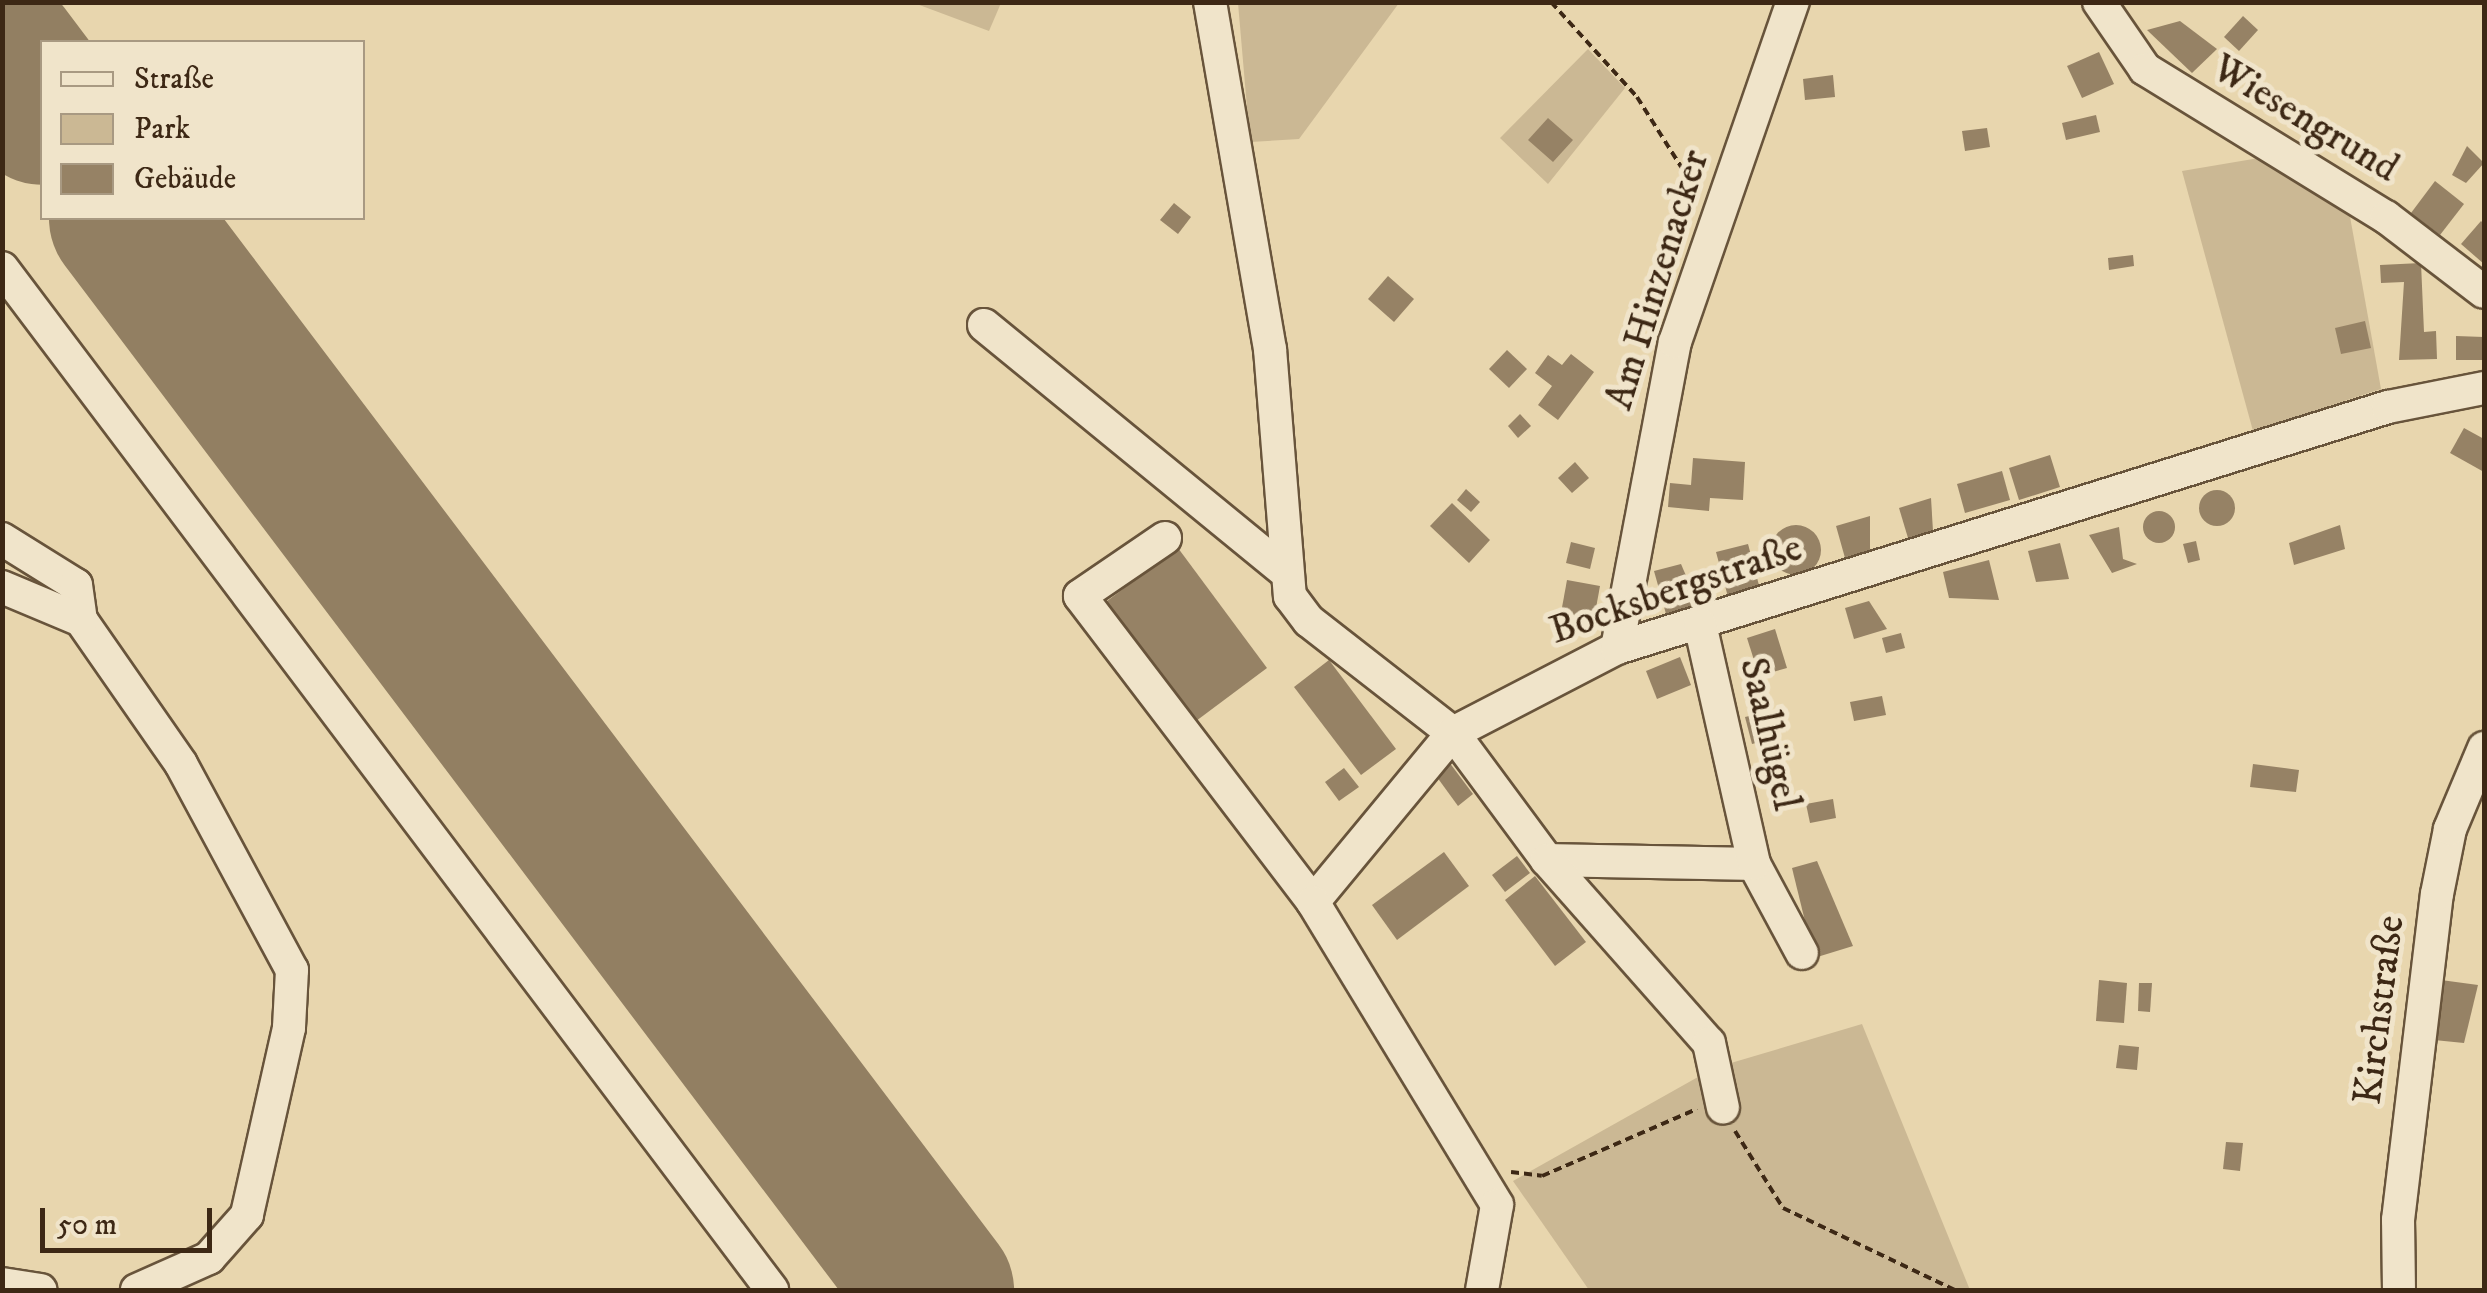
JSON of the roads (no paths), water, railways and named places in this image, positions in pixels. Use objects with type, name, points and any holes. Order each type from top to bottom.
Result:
[{"type":"street","points":[[1210,2],[1270,349],[1282,569]]},
{"type":"street","name":"Am Hinzenacker","points":[[1618,648],[1675,342],[1794,2]]},
{"type":"street","name":"Wiesengrund","points":[[2099,2],[2145,69],[2386,217],[2484,292]]},
{"type":"street","points":[[2,268],[772,1290]]},
{"type":"street","points":[[984,325],[1282,569],[1309,622],[1453,733],[1547,860],[1709,1043],[1722,1108]]},
{"type":"street","name":"Bocksbergstraße","points":[[1453,733],[1618,648],[2388,407],[2484,388]]},
{"type":"street","points":[[1164,538],[1080,596],[1313,902],[1497,1205],[1482,1290]]},
{"type":"street","points":[[2,539],[76,585],[80,620],[181,764],[292,970],[289,1028],[247,1215],[208,1258],[137,1290]]},
{"type":"street","points":[[2,586],[80,620]]},
{"type":"street","name":"Saalhügel","points":[[1700,624],[1754,864],[1802,953]]},
{"type":"street","points":[[1313,902],[1453,733]]},
{"type":"street","name":"Kirchstraße","points":[[2400,1290],[2398,1220],[2437,894],[2450,829],[2484,748]]},
{"type":"street","points":[[1547,860],[1754,864]]},
{"type":"street","points":[[2,1284],[41,1290]]}]
